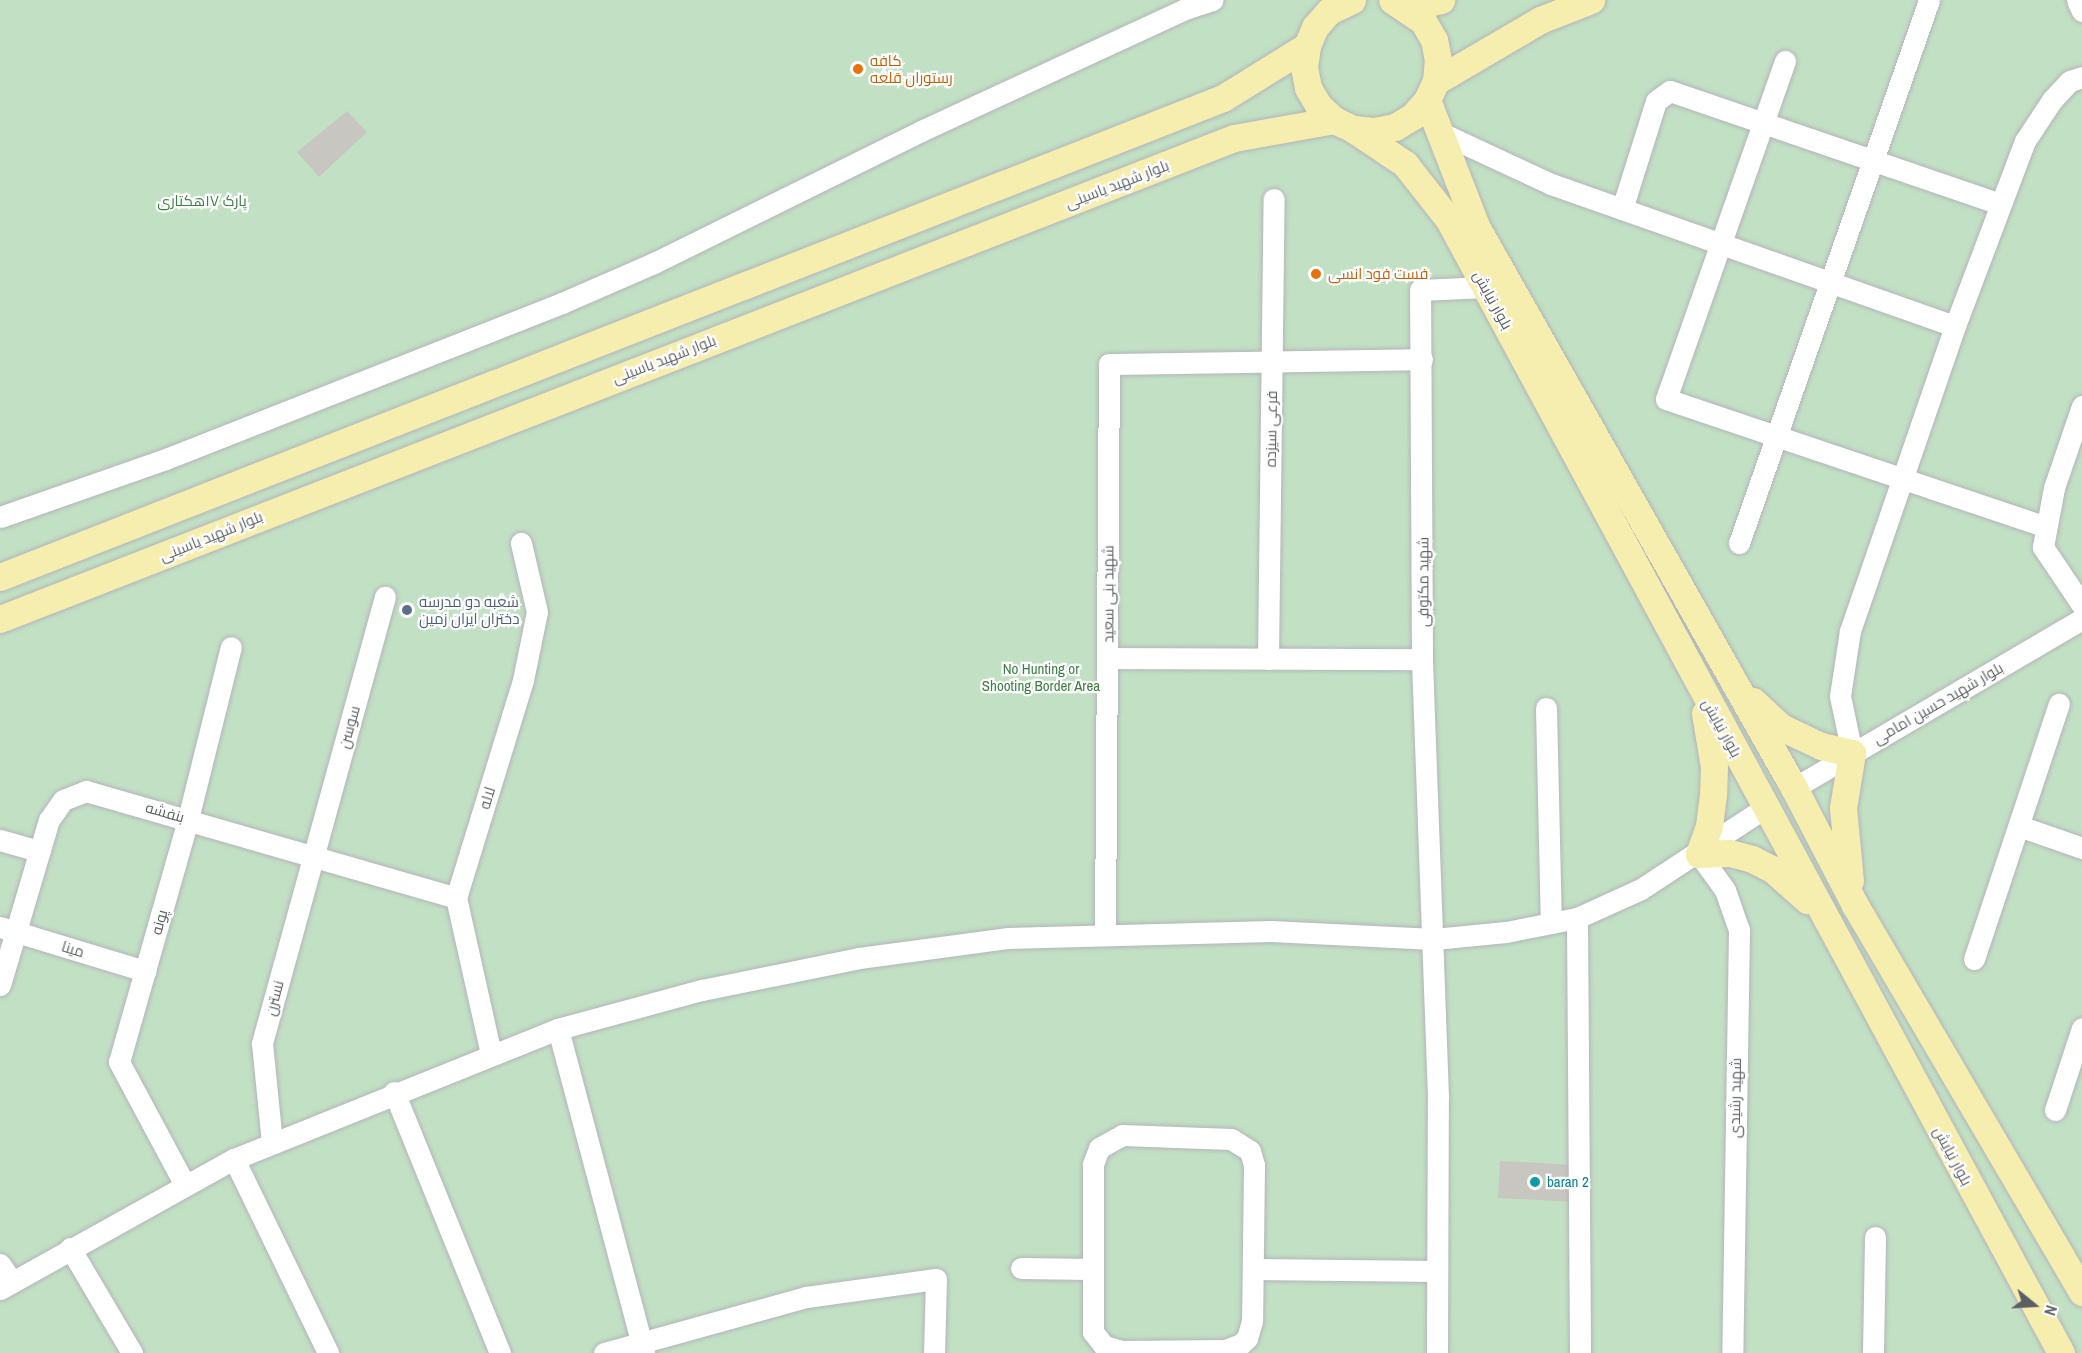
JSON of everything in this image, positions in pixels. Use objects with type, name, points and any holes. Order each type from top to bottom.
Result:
[{"type":"main road","points":[[0,577],[1223,98],[1306,46],[1315,27],[1329,11],[1348,0]]},
{"type":"main road","points":[[1400,4],[1441,0]]},
{"type":"main road","points":[[1431,91],[1540,20],[1591,0]]},
{"type":"main road","points":[[1400,4],[1423,21],[1434,40],[1438,60],[1431,91]]},
{"type":"main road","name":"بلوار نیایش","points":[[1306,46],[1304,67],[1308,88],[1319,106],[1405,164],[1449,220],[1486,287],[1555,390]]},
{"type":"main road","name":"بلوار شهید یاسینی","points":[[0,619],[1234,138],[1344,124],[1374,131],[1395,127],[1413,116],[1431,91]]},
{"type":"main road","name":"بلوار نیایش","points":[[1431,91],[1439,132],[1477,228],[1555,390],[1794,788],[1855,905],[2082,1292]]},
{"type":"main road","name":"بلوار نیایش","points":[[1579,433],[1701,691],[2061,1353]]},
{"type":"main road","points":[[1727,674],[1781,727],[1821,746],[1852,753],[1843,808],[1855,905]]},
{"type":"main road","points":[[1701,691],[1714,767],[1709,826],[1699,854],[1730,853],[1772,869],[1827,922]]},
{"type":"street","points":[[0,517],[166,459],[562,303],[660,260],[942,121],[1185,9],[1213,0]]},
{"type":"street","points":[[1738,543],[1929,0]]},
{"type":"street","points":[[2078,0],[2082,11]]},
{"type":"street","points":[[1785,61],[1666,399],[2046,526]]},
{"type":"street","points":[[1852,753],[1840,696],[1850,631],[1955,326],[2025,141],[2052,100],[2070,81],[2082,76]]},
{"type":"street","points":[[1622,209],[1660,94],[1670,91],[2000,204]]},
{"type":"street","points":[[1439,132],[1551,184],[1955,326]]},
{"type":"street","name":"فرعی سیزده","points":[[1268,659],[1274,199]]},
{"type":"street","name":"شهید مکتوفی","points":[[1437,1353],[1434,939],[1422,659],[1420,290],[1486,287]]},
{"type":"street","points":[[1271,362],[1422,359]]},
{"type":"street","name":"شهید بنی سعید","points":[[1105,932],[1109,364],[1271,362]]},
{"type":"street","points":[[2082,406],[2054,488],[2043,547],[2082,604]]},
{"type":"street","name":"لاله","points":[[491,1054],[456,898],[523,680],[537,612],[521,543]]},
{"type":"street","name":"سوسن","points":[[313,856],[385,597]]},
{"type":"street","name":"بلوار شهید حسین امامی","points":[[1794,788],[2082,619]]},
{"type":"street","name":"پونه","points":[[185,1185],[119,1062],[188,819],[231,647]]},
{"type":"street","points":[[1107,658],[1422,659]]},
{"type":"street","points":[[1974,959],[2059,704]]},
{"type":"street","points":[[1546,708],[1551,923]]},
{"type":"street","name":"بنفشه","points":[[0,985],[8,930],[55,809],[74,794],[98,792],[456,898]]},
{"type":"street","points":[[0,1264],[6,1286],[70,1248],[234,1159],[394,1092],[558,1029],[702,990],[859,958],[1007,938],[1105,932],[1271,931],[1434,939],[1551,923],[1577,918],[1641,889],[1699,854],[1766,807]]},
{"type":"street","points":[[2019,826],[2082,848]]},
{"type":"street","points":[[0,840],[39,851]]},
{"type":"street","name":"شهید رشیدی","points":[[1699,854],[1725,890],[1739,930],[1732,1353]]},
{"type":"street","name":"نسترن","points":[[272,1143],[262,1043],[313,856]]},
{"type":"street","points":[[1577,918],[1580,1353]]},
{"type":"street","name":"مینا","points":[[8,930],[145,971]]},
{"type":"street","points":[[2055,1110],[2082,1028]]},
{"type":"street","points":[[558,1029],[642,1347]]},
{"type":"street","points":[[394,1092],[500,1353]]},
{"type":"street","points":[[1122,1136],[1231,1139],[1245,1145],[1254,1165],[1252,1269],[1251,1330],[1241,1344],[1225,1350],[1122,1351],[1104,1346],[1093,1332],[1091,1269],[1095,1155],[1106,1142],[1122,1136]]},
{"type":"street","points":[[234,1159],[328,1353]]},
{"type":"street","points":[[1873,1353],[1875,1237]]},
{"type":"street","points":[[70,1248],[132,1353]]},
{"type":"street","points":[[1021,1268],[1091,1269]]},
{"type":"street","points":[[1252,1269],[1437,1271]]},
{"type":"street","points":[[604,1353],[642,1347],[806,1297],[936,1279],[934,1353]]},
{"type":"green space","name":"No Hunting or Shooting Border Area","points":[[0,0],[2082,0],[2082,1353],[0,1353]]},
{"type":"building","points":[[347,111],[367,132],[319,177],[297,152]]},
{"type":"building","name":"baran 2","points":[[1500,1161],[1570,1165],[1568,1202],[1498,1198]]},
{"type":"place","name":"کافه رستوران قلعه","points":[[858,69]]},
{"type":"place","name":"فست فود انسی","points":[[1316,274]]},
{"type":"place","name":"شعبه دو مدرسه دختران ایران زمین","points":[[407,610]]},
{"type":"place","name":"baran 2","points":[[1535,1182]]},
{"type":"park label","name":"پارک ۱۷هکتاری","points":[[202,201]]}]
